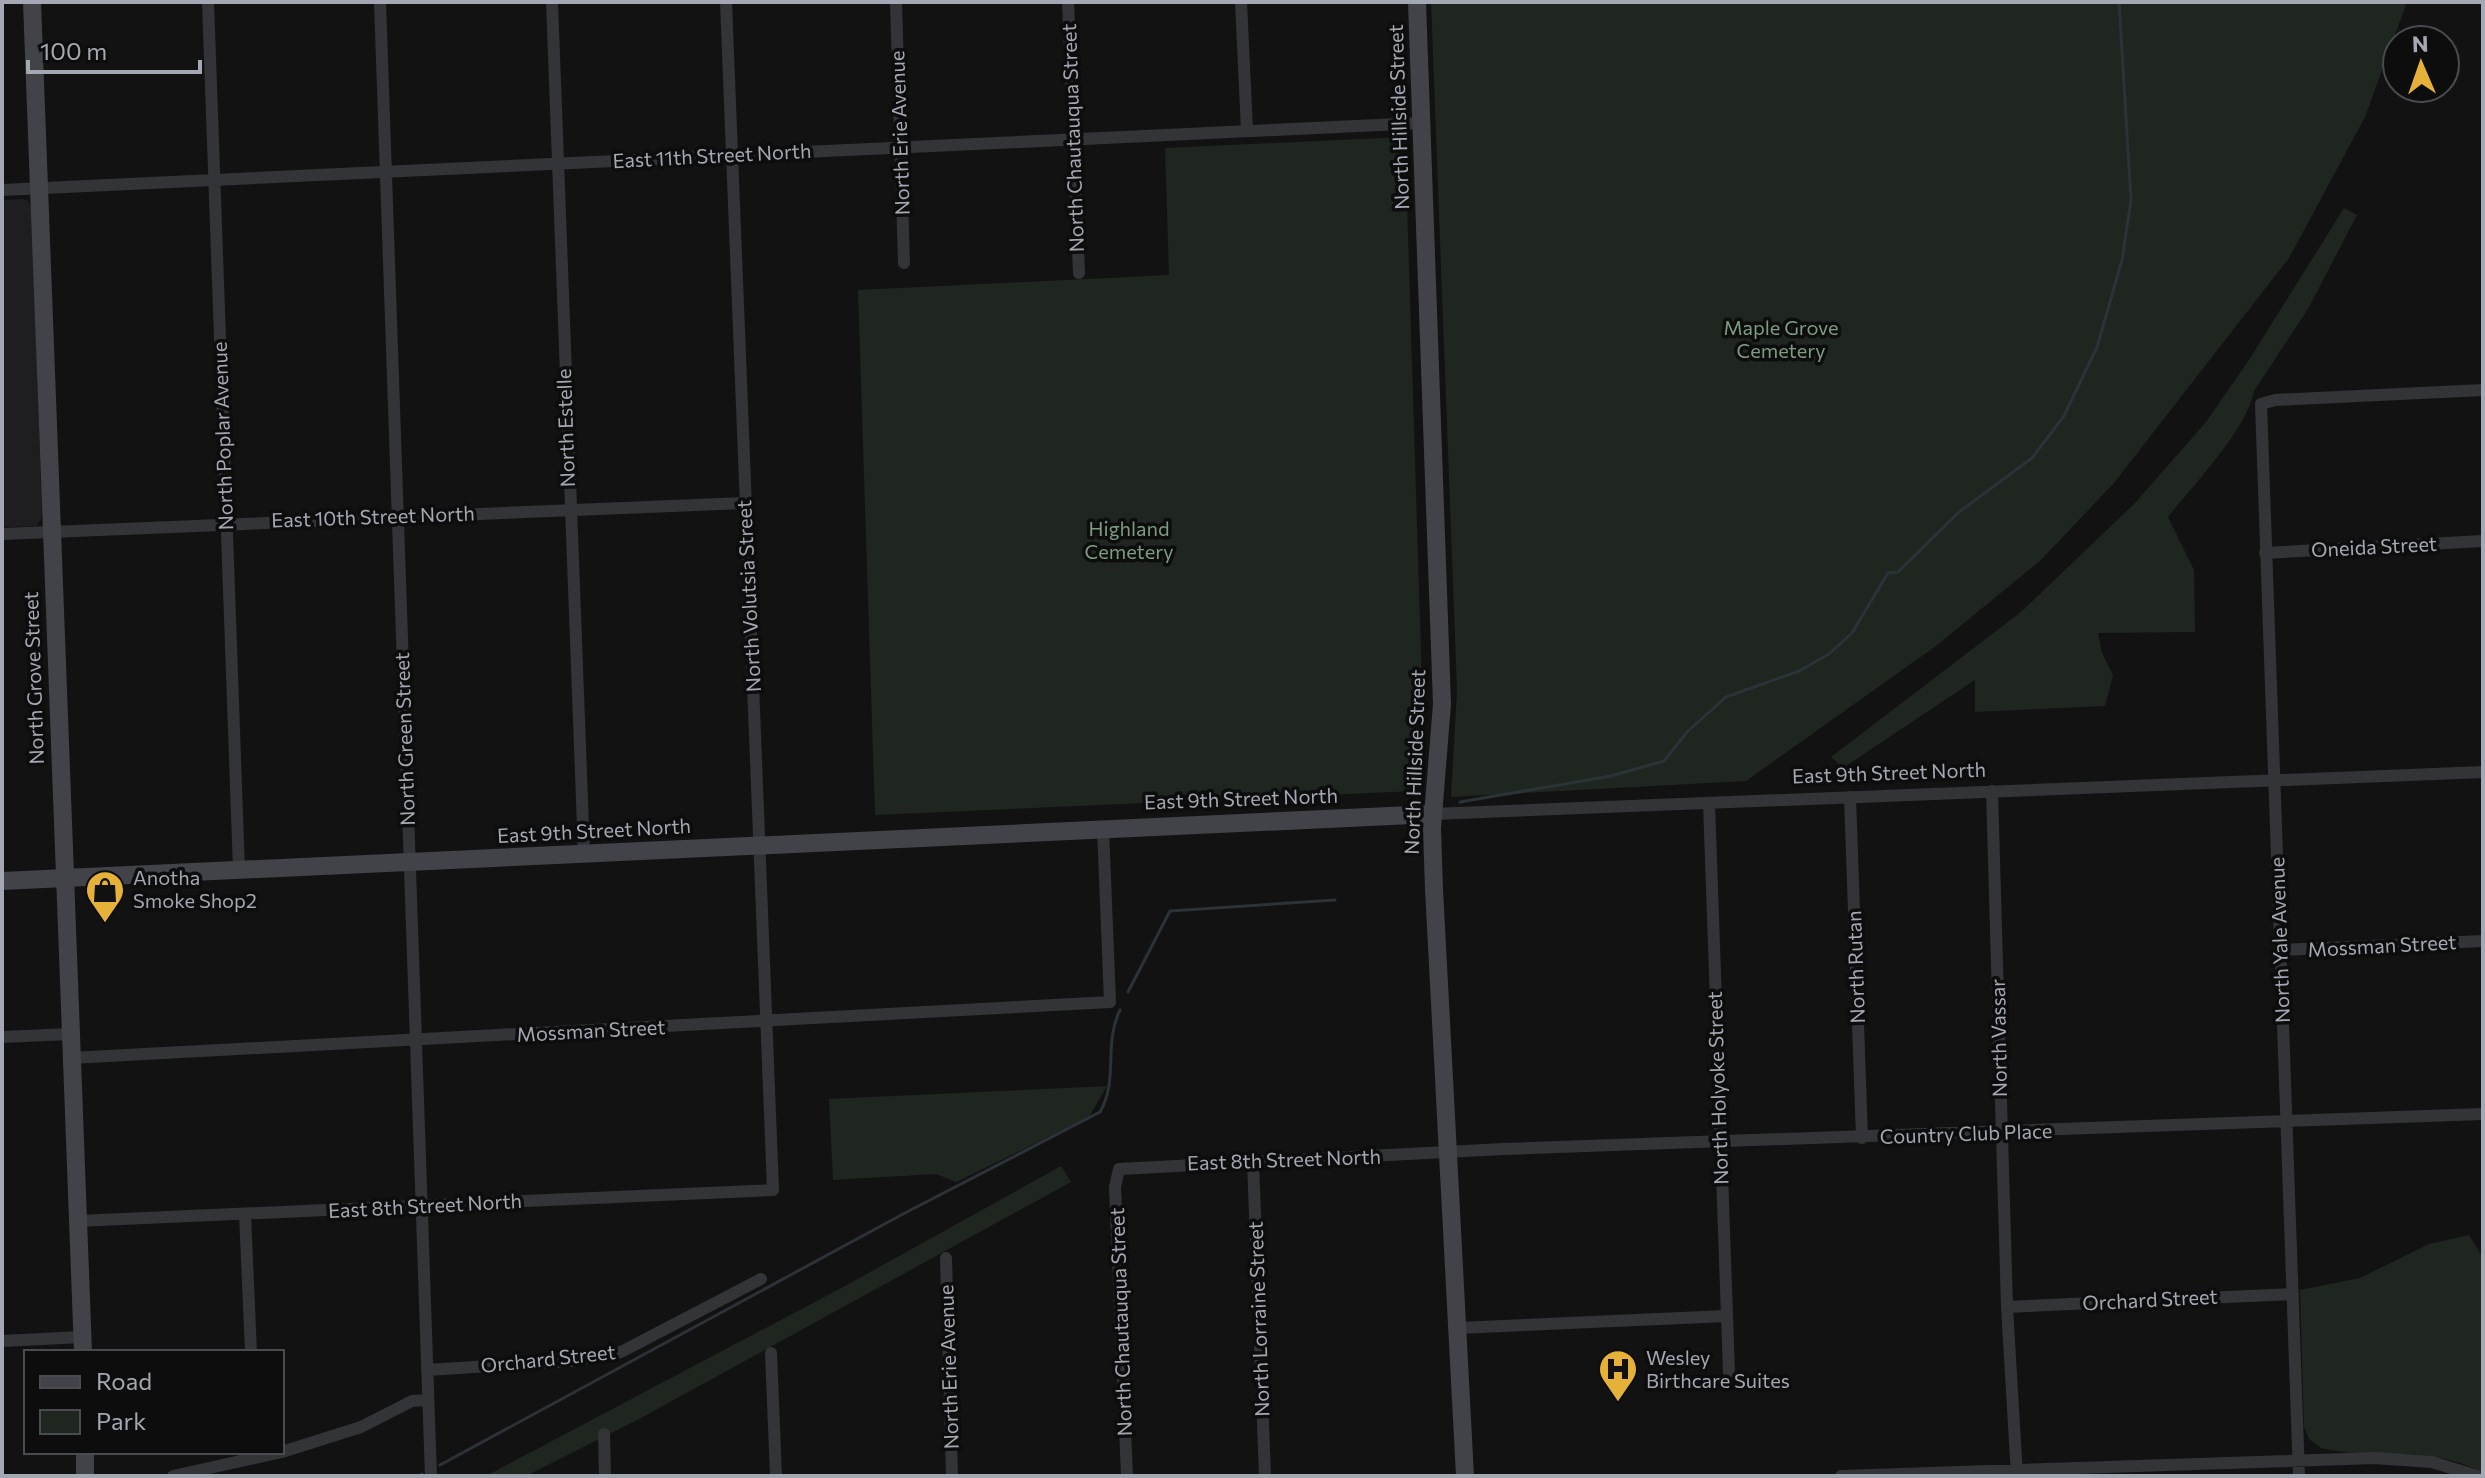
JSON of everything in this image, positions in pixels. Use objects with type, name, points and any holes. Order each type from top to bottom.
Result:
[{"type":"street","name":"North Grove Street","points":[[32,2],[82,1345]]},
{"type":"street","name":"North Poplar Avenue","points":[[208,2],[239,870]]},
{"type":"street","name":"North Green Street","points":[[380,2],[431,1476]]},
{"type":"street","name":"North Estelle","points":[[552,2],[584,853]]},
{"type":"street","name":"North Volutsia Street","points":[[726,2],[744,503],[762,845],[773,1190]]},
{"type":"street","name":"North Erie Avenue","points":[[896,2],[904,263]]},
{"type":"street","name":"North Chautauqua Street","points":[[1068,2],[1079,273]]},
{"type":"street","points":[[1241,2],[1247,130]]},
{"type":"street","name":"North Hillside Street","points":[[1417,2],[1442,704],[1433,814],[1434,889],[1465,1476]]},
{"type":"street","name":"East 11th Street North","points":[[2,190],[1421,123]]},
{"type":"street","name":"North Yale Avenue","points":[[2299,1476],[2261,404],[2275,400],[2483,390]]},
{"type":"street","name":"East 10th Street North","points":[[2,534],[744,503]]},
{"type":"street","name":"Oneida Street","points":[[2265,553],[2483,541]]},
{"type":"street","name":"East 9th Street North","points":[[2,881],[1103,828],[2483,772]]},
{"type":"street","name":"North Vassar","points":[[1992,791],[2007,1307],[2017,1474]]},
{"type":"street","name":"North Rutan","points":[[1850,797],[1862,1138]]},
{"type":"street","name":"North Holyoke Street","points":[[1709,803],[1729,1373]]},
{"type":"street","name":"Mossman Street","points":[[71,1058],[1110,1002],[1103,828]]},
{"type":"street","name":"Mossman Street","points":[[2280,950],[2483,941]]},
{"type":"street","points":[[2,1037],[70,1034]]},
{"type":"street","name":"Country Club Place","points":[[1449,1152],[2483,1114]]},
{"type":"street","name":"East 8th Street North","points":[[1119,1169],[1449,1152]]},
{"type":"street","name":"North Lorraine Street","points":[[1253,1162],[1265,1476]]},
{"type":"street","name":"North Chautauqua Street","points":[[1119,1169],[1115,1187],[1127,1476]]},
{"type":"street","name":"East 8th Street North","points":[[78,1221],[773,1190]]},
{"type":"street","points":[[245,1214],[251,1350]]},
{"type":"street","name":"North Erie Avenue","points":[[946,1258],[952,1476]]},
{"type":"street","name":"Orchard Street","points":[[427,1370],[570,1361],[621,1352],[761,1279]]},
{"type":"street","name":"Orchard Street","points":[[2007,1307],[2293,1294]]},
{"type":"street","points":[[1458,1328],[1726,1316]]},
{"type":"street","points":[[2,1341],[82,1345]]},
{"type":"street","points":[[771,1353],[776,1476]]},
{"type":"street","points":[[284,1451],[361,1427],[412,1401],[428,1400]]},
{"type":"street","points":[[604,1434],[605,1476]]},
{"type":"street","points":[[85,1454],[85,1476]]},
{"type":"street","points":[[173,1476],[256,1456]]},
{"type":"street","points":[[1841,1476],[2017,1474],[2413,1459],[2477,1476]]},
{"type":"shaded area","points":[[2,200],[28,201],[32,210],[42,518],[36,526],[2,527]]},
{"type":"green space","name":"Maple Grove Cemetery","points":[[1431,2],[2407,2],[2399,24],[2381,24],[2381,73],[2365,117],[2289,258],[2114,483],[2041,560],[1936,646],[1746,781],[1451,797],[1457,690]]},
{"type":"green space","name":"Highland Cemetery","points":[[1405,137],[1423,718],[1415,791],[875,815],[858,290],[1169,275],[1165,148]]},
{"type":"green space","points":[[2344,208],[2357,215],[2308,309],[2254,391],[2249,407],[2230,440],[2168,517],[2194,570],[2195,632],[2098,633],[2102,653],[2113,675],[2105,706],[1975,712],[1975,680],[1843,768],[1831,757],[2021,612],[2135,503],[2206,422],[2249,360]]},
{"type":"green space","points":[[1107,1086],[1089,1117],[956,1182],[936,1174],[833,1180],[829,1099]]},
{"type":"green space","points":[[1061,1166],[1071,1182],[639,1419],[526,1476],[486,1476],[845,1286]]},
{"type":"green space","points":[[2469,1235],[2483,1258],[2483,1473],[2442,1458],[2321,1448],[2309,1439],[2304,1427],[2300,1290],[2360,1278],[2429,1244]]},
{"type":"waterway","points":[[1460,802],[1611,776],[1664,761],[1687,732],[1726,697],[1799,671],[1829,654],[1852,633],[1888,573],[1898,572],[1959,512],[2032,458],[2064,416],[2097,347],[2122,260],[2131,200],[2119,2]]},
{"type":"waterway","points":[[1128,992],[1170,911],[1335,900]]},
{"type":"waterway","points":[[440,1465],[903,1214],[1100,1112],[1109,1087],[1112,1036],[1120,1010]]},
{"type":"place","name":"Anotha Smoke Shop2","points":[[105,924]]},
{"type":"place","name":"Wesley Birthcare Suites","points":[[1618,1403]]}]
